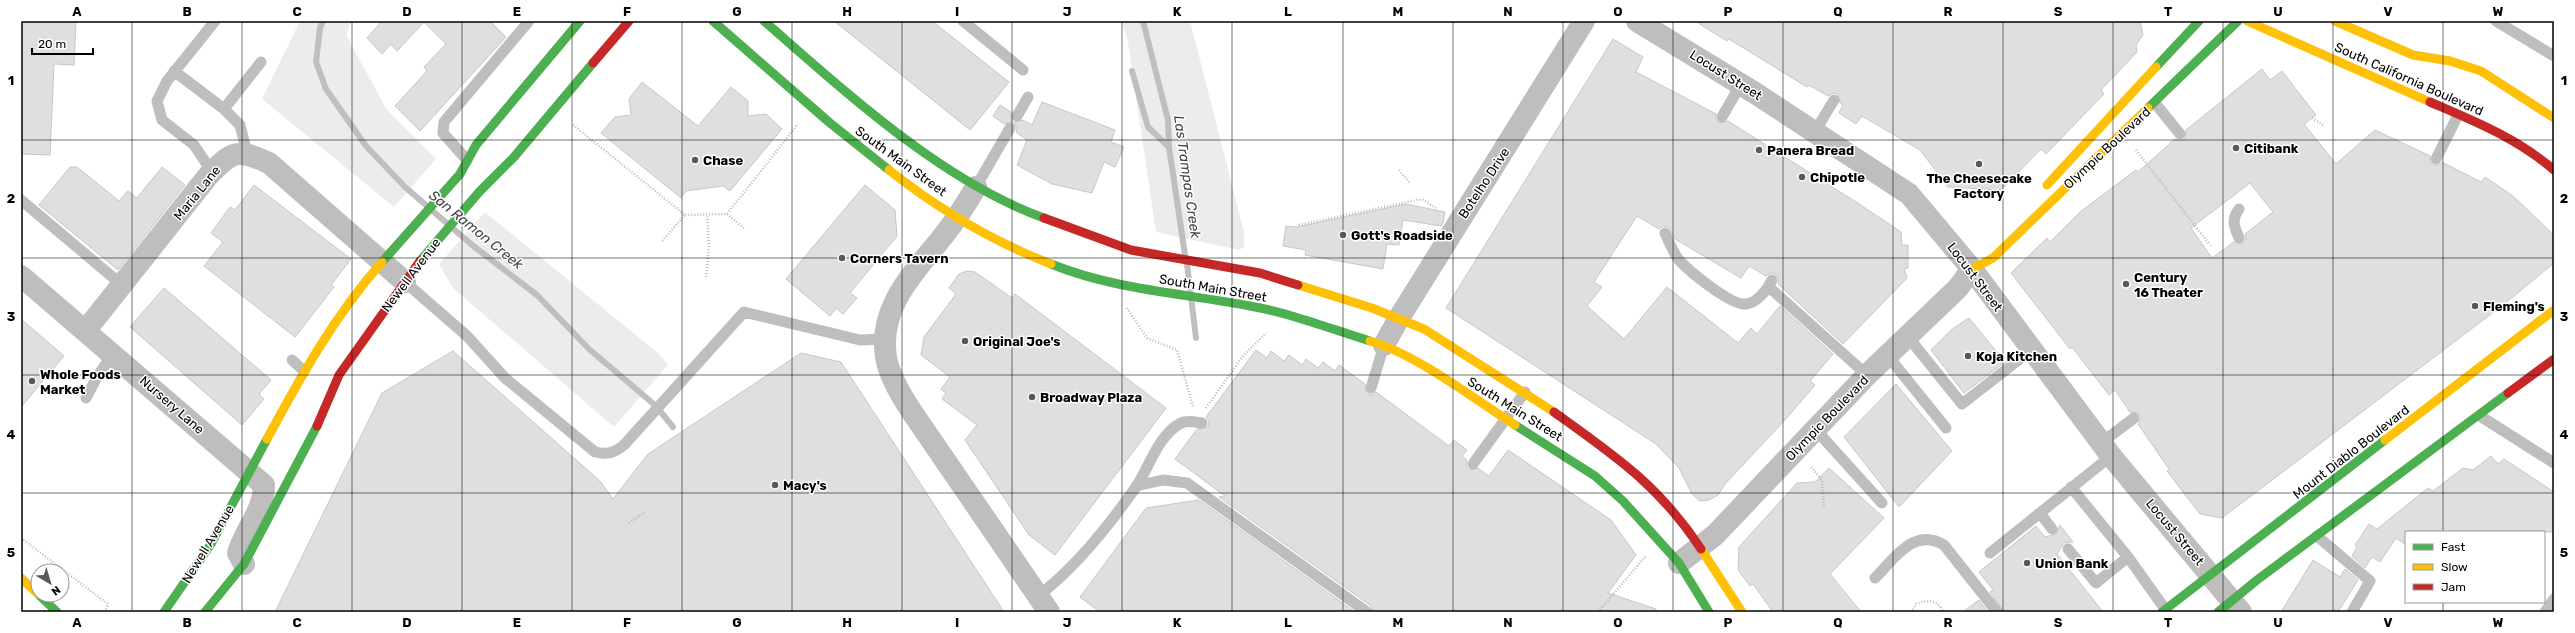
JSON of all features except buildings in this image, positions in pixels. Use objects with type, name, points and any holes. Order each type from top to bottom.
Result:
[{"type":"main road","name":"Newell Avenue","points":[[164,612],[198,565],[304,371],[333,325],[383,261],[460,174],[467,160],[503,111],[580,21]]},
{"type":"main road","name":"Newell Avenue","points":[[205,612],[244,564],[309,444],[339,375],[405,282],[427,253],[480,191],[514,157],[629,21]]},
{"type":"main road","name":"South Main Street","points":[[713,21],[830,123],[904,182],[958,216],[1020,252],[1078,275],[1123,286],[1252,306],[1384,345],[1596,476],[1623,501],[1679,563],[1710,612]]},
{"type":"main road","name":"South Main Street","points":[[764,21],[850,95],[948,169],[976,187],[1038,216],[1131,250],[1260,273],[1399,318],[1424,329],[1525,392],[1624,462],[1655,490],[1701,548],[1742,612]]},
{"type":"main road","name":"Olympic Boulevard","points":[[2038,194],[2199,21]]},
{"type":"main road","name":"Olympic Boulevard","points":[[1977,261],[1993,258],[2155,103],[2238,21]]},
{"type":"main road","name":"South California Boulevard","points":[[2247,21],[2501,133],[2538,156],[2554,170]]},
{"type":"main road","name":"South California Boulevard","points":[[2335,21],[2413,55],[2450,61],[2481,71],[2554,118]]},
{"type":"main road","points":[[2422,46],[2450,61]]},
{"type":"main road","name":"Mount Diablo Boulevard","points":[[2164,611],[2554,310]]},
{"type":"main road","points":[[2230,608],[2317,536],[2553,361]]},
{"type":"main road","points":[[21,578],[30,587]]},
{"type":"main road","points":[[47,603],[57,612]]},
{"type":"street","name":"Botelho Drive","points":[[1384,345],[1399,318],[1584,21]]},
{"type":"street","name":"Locust Street","points":[[1637,21],[1741,84],[1909,194],[1977,261],[2030,350],[2106,450],[2211,575],[2230,608]]},
{"type":"street","points":[[247,153],[269,163],[383,261],[405,282]]},
{"type":"street","name":"Maria Lane","points":[[86,330],[212,172],[229,156],[247,153]]},
{"type":"street","points":[[976,187],[958,216],[917,266],[896,296],[884,339],[886,359],[902,397],[1043,604]]},
{"type":"street","name":"Olympic Boulevard","points":[[1679,563],[1701,548],[1868,375],[1958,288],[1977,261]]},
{"type":"street","name":"Nursery Lane","points":[[21,276],[86,330],[249,473]]},
{"type":"street","name":"Newell Avenue","points":[[244,564],[238,553],[243,535],[264,499],[264,485],[249,473]]},
{"type":"lane","points":[[212,172],[194,145],[162,120],[157,101],[174,71],[215,21]]},
{"type":"lane","points":[[467,160],[443,133],[444,122],[529,21]]},
{"type":"lane","points":[[963,21],[1023,70]]},
{"type":"lane","points":[[2496,21],[2515,30],[2554,56]]},
{"type":"lane","points":[[224,109],[261,62]]},
{"type":"lane","points":[[174,71],[224,109],[240,125],[247,153]]},
{"type":"lane","points":[[1722,117],[1741,84]]},
{"type":"lane","points":[[1017,116],[1028,97]]},
{"type":"lane","points":[[1814,132],[1834,100]]},
{"type":"lane","points":[[2155,103],[2180,134]]},
{"type":"lane","points":[[2436,159],[2458,115]]},
{"type":"lane","points":[[976,187],[1010,128]]},
{"type":"lane","points":[[21,200],[122,285]]},
{"type":"lane","points":[[2239,209],[2233,217],[2233,225],[2239,238]]},
{"type":"lane","points":[[1665,233],[1680,260],[1723,296],[1745,304],[1755,300],[1770,284],[1868,375]]},
{"type":"lane","points":[[405,282],[467,336],[505,378],[595,452],[605,454],[616,452],[624,445],[682,378],[744,312],[860,340],[884,339]]},
{"type":"lane","points":[[1908,337],[1962,404],[2030,350]]},
{"type":"lane","points":[[1371,388],[1384,345]]},
{"type":"lane","points":[[86,398],[97,377],[113,354]]},
{"type":"lane","points":[[1888,356],[1946,428]]},
{"type":"lane","points":[[292,360],[304,371]]},
{"type":"lane","points":[[1473,464],[1525,392]]},
{"type":"lane","points":[[2480,416],[2554,463]]},
{"type":"lane","points":[[1043,604],[1136,486],[1145,468],[1172,430],[1182,423],[1202,418]]},
{"type":"lane","points":[[1990,553],[2072,487],[2134,418]]},
{"type":"lane","points":[[1816,430],[1882,503]]},
{"type":"lane","points":[[1136,486],[1163,480],[1187,483],[1364,606]]},
{"type":"lane","points":[[2072,487],[2128,557],[2164,611]]},
{"type":"lane","points":[[2040,513],[2052,529]]},
{"type":"lane","points":[[2317,536],[2370,581],[2352,612]]},
{"type":"lane","points":[[1875,578],[1909,544],[1920,538],[1934,539],[1944,545],[1997,612]]},
{"type":"lane","points":[[2068,549],[2096,583],[2128,557]]},
{"type":"lane","points":[[2545,612],[2554,599]]},
{"type":"path","points":[[2312,118],[2325,126]]},
{"type":"path","points":[[726,214],[799,122]]},
{"type":"path","points":[[573,126],[685,215],[726,214],[745,229]]},
{"type":"path","points":[[2136,150],[2210,245]]},
{"type":"path","points":[[1398,170],[1410,183]]},
{"type":"path","points":[[1299,225],[1417,200],[1423,200],[1436,208]]},
{"type":"path","points":[[706,277],[709,246],[707,214]]},
{"type":"path","points":[[662,241],[685,215]]},
{"type":"path","points":[[1124,303],[1147,338],[1177,350],[1193,407]]},
{"type":"path","points":[[1202,418],[1243,356],[1264,336],[1270,327]]},
{"type":"path","points":[[1811,467],[1822,480],[1824,507]]},
{"type":"path","points":[[629,523],[645,512]]},
{"type":"path","points":[[21,538],[108,604],[105,612]]},
{"type":"path","points":[[1598,612],[1648,554]]},
{"type":"path","points":[[1911,612],[1916,604],[1930,600],[1938,604],[1943,612]]},
{"type":"shaded area","points":[[300,21],[351,21],[346,35],[387,110],[436,159],[394,207],[262,99]]},
{"type":"shaded area","points":[[1122,21],[1190,21],[1244,232],[1244,247],[1239,250],[1156,232],[1128,43]]},
{"type":"shaded area","points":[[485,212],[659,354],[668,365],[614,427],[453,288],[439,264]]},
{"type":"waterway","name":"San Ramon Creek","points":[[323,21],[320,28],[316,62],[326,89],[366,146],[405,187],[472,245],[537,295],[589,349],[656,406],[673,427]]},
{"type":"waterway","name":"Las Trampas Creek","points":[[1143,21],[1168,120],[1169,147],[1185,255]]},
{"type":"waterway","points":[[1132,71],[1148,127],[1169,147]]},
{"type":"waterway","name":"Las Trampas Creek","points":[[1187,264],[1196,338]]},
{"type":"traffic: fast","points":[[382,262],[460,174],[476,145],[580,21]]},
{"type":"traffic: fast","points":[[713,21],[830,123],[889,170]]},
{"type":"traffic: fast","points":[[764,21],[861,105],[932,158],[968,182],[1006,202],[1044,218]]},
{"type":"traffic: fast","points":[[2156,67],[2199,21]]},
{"type":"traffic: fast","points":[[2148,108],[2238,21]]},
{"type":"traffic: fast","points":[[420,261],[480,191],[514,157],[593,63]]},
{"type":"traffic: fast","points":[[1051,264],[1100,280],[1149,290],[1265,309],[1370,341]]},
{"type":"traffic: fast","points":[[2218,612],[2257,580],[2508,393]]},
{"type":"traffic: fast","points":[[1515,425],[1595,476],[1623,501],[1679,563],[1709,612]]},
{"type":"traffic: fast","points":[[205,612],[244,564],[317,426]]},
{"type":"traffic: fast","points":[[164,612],[211,544],[267,439]]},
{"type":"traffic: fast","points":[[2162,612],[2385,440]]},
{"type":"traffic: fast","points":[[47,603],[57,612]]},
{"type":"traffic: slow","points":[[2247,21],[2430,102]]},
{"type":"traffic: slow","points":[[2335,21],[2413,55],[2450,61],[2481,71],[2554,118]]},
{"type":"traffic: slow","points":[[2047,185],[2156,67]]},
{"type":"traffic: slow","points":[[1972,269],[1993,258],[2148,108]]},
{"type":"traffic: slow","points":[[889,170],[946,211],[987,235],[1051,264]]},
{"type":"traffic: slow","points":[[267,439],[306,369],[334,325],[349,303],[382,262]]},
{"type":"traffic: slow","points":[[1298,285],[1372,308],[1424,329],[1554,412]]},
{"type":"traffic: slow","points":[[2385,440],[2554,310]]},
{"type":"traffic: slow","points":[[1370,341],[1388,347],[1425,366],[1515,425]]},
{"type":"traffic: slow","points":[[1701,549],[1742,612]]},
{"type":"traffic: slow","points":[[21,578],[30,586]]},
{"type":"traffic: jam","points":[[593,63],[629,21]]},
{"type":"traffic: jam","points":[[2430,102],[2479,123],[2510,139],[2554,170]]},
{"type":"traffic: jam","points":[[1044,218],[1131,250],[1260,273],[1298,285]]},
{"type":"traffic: jam","points":[[317,426],[339,375],[420,261]]},
{"type":"traffic: jam","points":[[2508,393],[2554,359]]},
{"type":"traffic: jam","points":[[1554,412],[1616,457],[1652,489],[1669,507],[1701,549]]},
{"type":"place","name":"Citibank","points":[[2236,148]]},
{"type":"place","name":"Panera Bread","points":[[1759,150]]},
{"type":"place","name":"Chase","points":[[695,160]]},
{"type":"place","name":"The Cheesecake Factory","points":[[1979,164]]},
{"type":"place","name":"Chipotle","points":[[1802,177]]},
{"type":"place","name":"Gott's Roadside","points":[[1343,235]]},
{"type":"place","name":"Corners Tavern","points":[[842,258]]},
{"type":"place","name":"Century 16 Theater","points":[[2126,284]]},
{"type":"place","name":"Fleming's","points":[[2475,306]]},
{"type":"place","name":"Original Joe's","points":[[965,341]]},
{"type":"place","name":"Koja Kitchen","points":[[1968,356]]},
{"type":"place","name":"Whole Foods Market","points":[[32,381]]},
{"type":"place","name":"Broadway Plaza","points":[[1032,397]]},
{"type":"place","name":"Macy's","points":[[775,485]]},
{"type":"place","name":"Union Bank","points":[[2027,563]]}]
